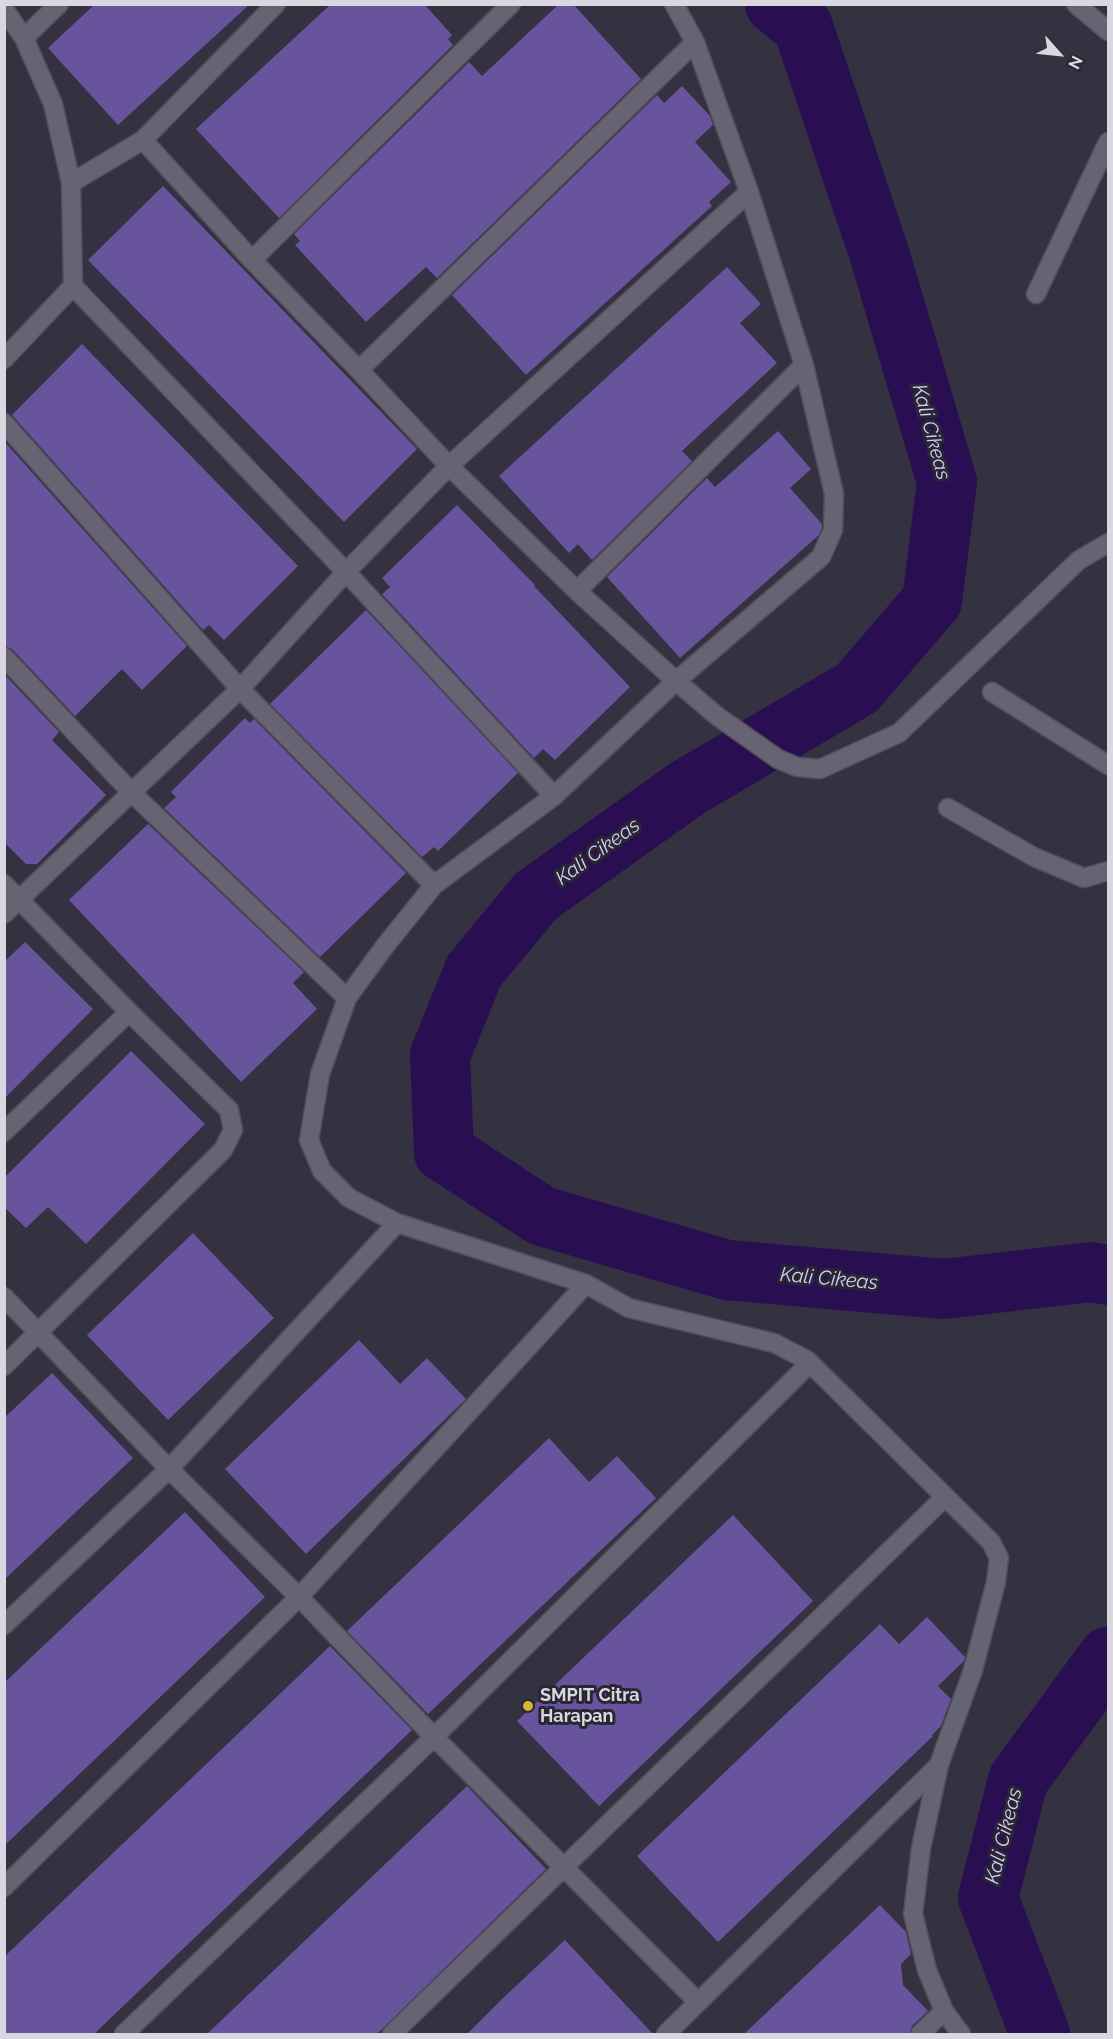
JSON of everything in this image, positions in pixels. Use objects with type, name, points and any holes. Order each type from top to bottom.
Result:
[{"type":"street","points":[[24,38],[59,4]]},
{"type":"street","points":[[71,183],[143,140],[276,4]]},
{"type":"street","points":[[252,260],[511,4]]},
{"type":"street","points":[[674,4],[695,42],[748,192],[804,365],[834,494],[833,530],[821,557],[676,681],[554,796],[434,885],[347,998],[320,1074],[309,1140],[322,1171],[349,1198],[397,1223],[586,1284],[629,1308],[774,1343],[807,1360],[992,1542],[999,1558],[996,1582],[973,1670],[939,1765],[921,1848],[913,1914],[927,1970],[944,2011],[961,2034]]},
{"type":"street","points":[[1076,4],[1108,31]]},
{"type":"street","points":[[4,9],[24,38],[52,104],[71,183],[73,286],[346,572],[554,796]]},
{"type":"street","points":[[360,370],[695,42]]},
{"type":"street","points":[[143,140],[252,260],[360,370],[449,466],[577,591],[717,716],[778,759],[797,767],[820,769],[899,733],[1079,560],[1108,543]]},
{"type":"street","points":[[1036,294],[1108,142]]},
{"type":"street","points":[[4,914],[240,689],[346,572],[449,466],[748,192]]},
{"type":"street","points":[[4,359],[73,286]]},
{"type":"street","points":[[577,591],[804,365]]},
{"type":"street","points":[[4,423],[240,689],[434,885]]},
{"type":"street","points":[[4,657],[132,793],[347,998]]},
{"type":"street","points":[[992,692],[1108,765]]},
{"type":"street","points":[[948,808],[1034,857],[1084,878],[1108,871]]},
{"type":"street","points":[[4,884],[229,1110],[233,1130],[223,1150],[4,1366]]},
{"type":"street","points":[[4,1132],[129,1012]]},
{"type":"street","points":[[4,1625],[169,1469],[397,1223]]},
{"type":"street","points":[[4,1887],[299,1597],[586,1284]]},
{"type":"street","points":[[4,1297],[169,1469],[299,1597],[434,1737],[698,2002]]},
{"type":"street","points":[[124,2034],[434,1737],[809,1364]]},
{"type":"street","points":[[392,2034],[945,1497]]},
{"type":"street","points":[[666,2034],[939,1765]]},
{"type":"street","points":[[920,2034],[944,2011]]},
{"type":"building","points":[[95,4],[250,4],[118,125],[48,48]]},
{"type":"building","points":[[331,4],[424,4],[452,35],[448,39],[453,45],[279,218],[196,129]]},
{"type":"building","points":[[559,4],[573,4],[641,79],[437,278],[426,267],[366,322],[295,245],[300,241],[294,234],[469,62],[482,76]]},
{"type":"building","points":[[682,86],[710,116],[713,125],[695,142],[731,182],[709,202],[712,206],[526,375],[452,295],[657,95],[664,103]]},
{"type":"building","points":[[163,186],[417,449],[344,522],[88,260]]},
{"type":"building","points":[[727,267],[761,304],[740,323],[777,363],[682,451],[692,461],[592,560],[578,544],[569,553],[499,476]]},
{"type":"building","points":[[82,344],[298,566],[224,640],[209,625],[203,630],[12,415]]},
{"type":"building","points":[[778,431],[811,469],[790,488],[822,524],[819,535],[680,658],[607,577],[707,478],[715,487]]},
{"type":"building","points":[[4,441],[187,646],[142,690],[122,669],[75,716],[12,649],[4,646]]},
{"type":"building","points":[[457,505],[630,687],[555,760],[543,749],[534,758],[382,594],[390,587],[382,578]]},
{"type":"building","points":[[366,610],[518,773],[438,851],[434,847],[422,857],[270,704]]},
{"type":"building","points":[[4,674],[59,732],[52,740],[106,795],[37,864],[26,864],[4,842]]},
{"type":"building","points":[[245,718],[250,723],[254,719],[406,873],[320,957],[164,808],[176,797],[171,792]]},
{"type":"building","points":[[148,824],[304,972],[293,983],[317,1009],[241,1082],[69,900]]},
{"type":"building","points":[[25,942],[93,1009],[4,1099],[4,962]]},
{"type":"building","points":[[131,1051],[205,1124],[86,1244],[48,1207],[26,1228],[4,1207],[4,1178]]},
{"type":"building","points":[[193,1233],[274,1318],[168,1420],[87,1335]]},
{"type":"building","points":[[359,1340],[400,1384],[427,1358],[466,1399],[306,1554],[225,1469]]},
{"type":"building","points":[[52,1373],[133,1458],[4,1580],[4,1418]]},
{"type":"building","points":[[549,1438],[589,1482],[617,1456],[656,1498],[428,1714],[347,1631]]},
{"type":"building","points":[[185,1512],[265,1597],[4,1846],[4,1683]]},
{"type":"building","points":[[733,1515],[813,1601],[599,1806],[517,1721]]},
{"type":"building","points":[[927,1617],[965,1657],[964,1661],[938,1686],[951,1699],[941,1726],[718,1942],[637,1856],[880,1624],[899,1644]]},
{"type":"building","points":[[330,1646],[412,1730],[94,2034],[4,2034],[4,1957]]},
{"type":"building","points":[[467,1786],[546,1869],[377,2034],[207,2034]]},
{"type":"building","points":[[880,1905],[906,1932],[911,1954],[901,1964],[903,1985],[928,2011],[912,2026],[909,2034],[744,2034]]},
{"type":"building","points":[[565,1940],[653,2034],[467,2034],[502,1999]]},
{"type":"waterway","name":"Kali Cikeas","points":[[775,4],[803,27],[880,256],[947,482],[932,601],[857,688],[686,789],[536,896],[474,971],[440,1055],[444,1152],[542,1216],[727,1270],[944,1289],[1091,1272],[1108,1275]]},
{"type":"waterway","name":"Kali Cikeas","points":[[1040,2034],[988,1898],[1018,1780],[1108,1657]]},
{"type":"place","name":"SMPIT Citra Harapan","points":[[528,1706]]}]
